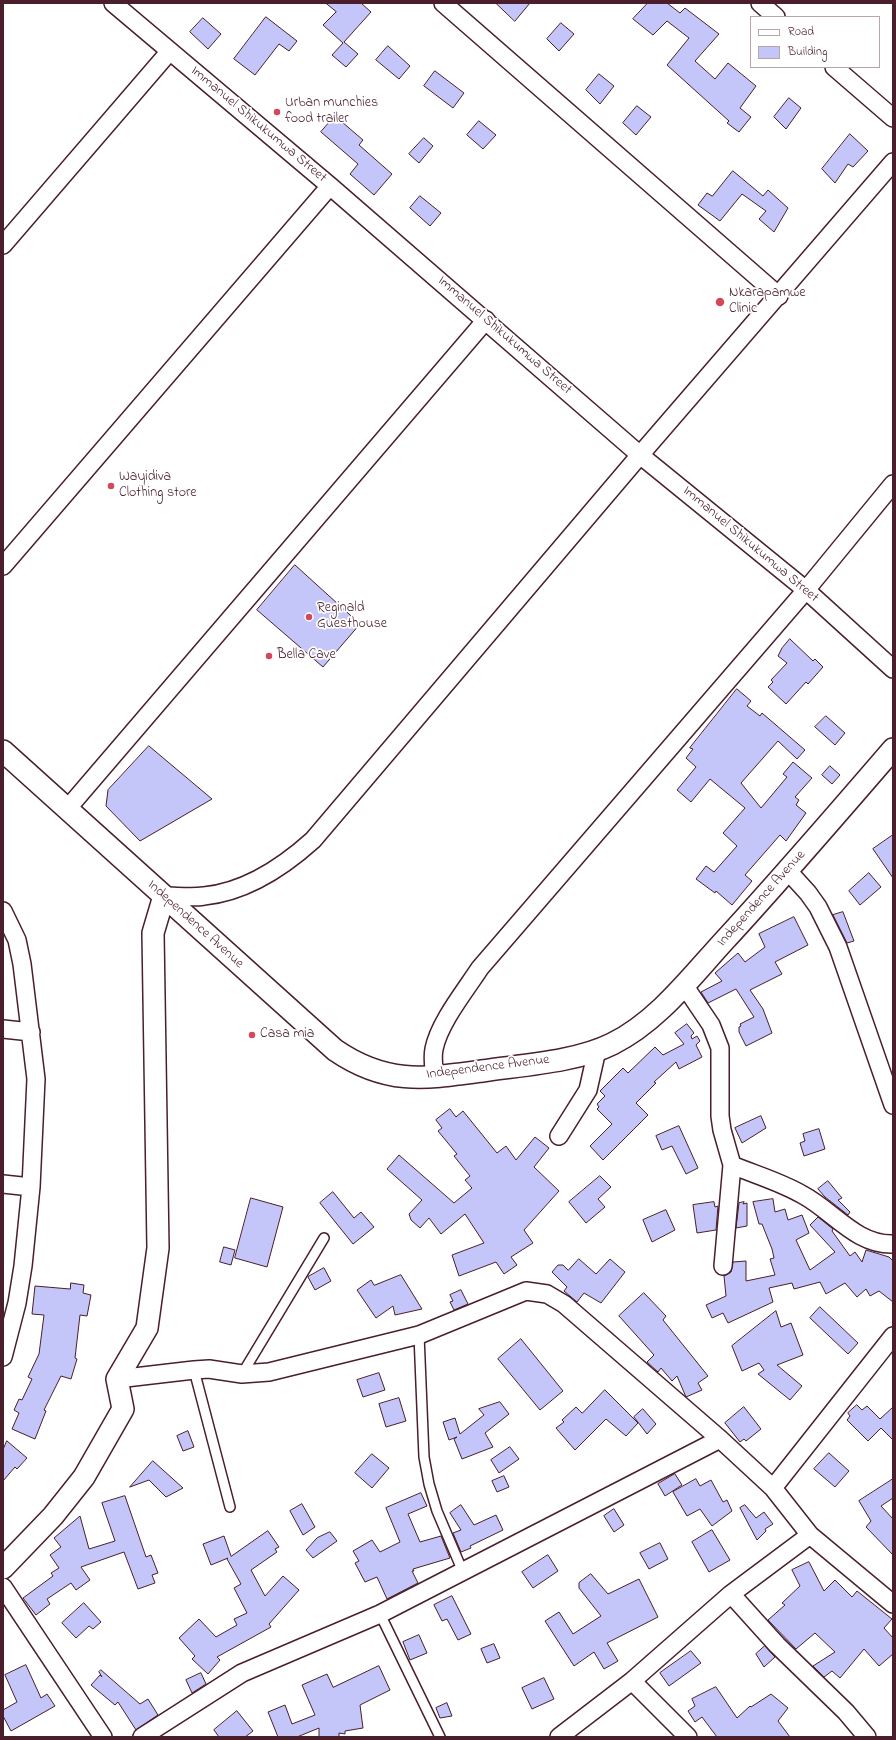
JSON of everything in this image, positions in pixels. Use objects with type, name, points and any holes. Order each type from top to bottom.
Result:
[{"type":"street","name":"Immanuel Shikukumwa Street","points":[[113,3],[330,186],[640,455],[806,590],[893,669]]},
{"type":"street","points":[[443,3],[778,296]]},
{"type":"street","points":[[760,3],[775,16]]},
{"type":"street","points":[[3,245],[170,51]]},
{"type":"street","points":[[835,68],[893,118]]},
{"type":"street","points":[[3,1568],[53,1516],[84,1477],[123,1408],[117,1379],[147,1328],[158,1248],[153,933],[164,896],[205,896],[245,885],[281,866],[313,840],[640,455],[893,162]]},
{"type":"street","points":[[3,566],[330,186]]},
{"type":"street","points":[[68,808],[486,320]]},
{"type":"street","points":[[435,1077],[433,1058],[435,1044],[447,1019],[480,968],[806,590],[893,484]]},
{"type":"street","name":"Independence Avenue","points":[[3,751],[340,1054],[367,1069],[382,1074],[395,1076],[435,1077],[563,1059],[597,1050],[633,1032],[684,985],[788,871],[893,749]]},
{"type":"street","points":[[788,871],[808,892],[818,907],[838,947],[893,1105]]},
{"type":"street","points":[[3,911],[17,940],[31,1032],[36,1079],[30,1187],[23,1266],[3,1357]]},
{"type":"street","points":[[684,985],[708,1020],[720,1048],[720,1116],[722,1130],[732,1165],[723,1266]]},
{"type":"street","points":[[3,1029],[31,1032]]},
{"type":"street","points":[[559,1136],[588,1090],[597,1050]]},
{"type":"street","points":[[732,1165],[785,1186],[805,1196],[851,1230],[870,1241],[893,1244]]},
{"type":"street","points":[[3,1184],[30,1187]]},
{"type":"street","points":[[117,1379],[209,1369],[242,1374],[269,1372],[419,1335],[526,1291],[547,1294],[564,1304],[720,1439],[773,1488],[810,1534],[893,1604]]},
{"type":"street","points":[[773,1488],[893,1336]]},
{"type":"street","points":[[142,1737],[242,1673],[380,1614],[720,1439]]},
{"type":"street","points":[[559,1737],[632,1681],[731,1594],[810,1534]]},
{"type":"street","points":[[3,1587],[102,1737]]},
{"type":"street","points":[[731,1594],[777,1645],[846,1712],[867,1737]]},
{"type":"street","points":[[632,1681],[688,1737]]},
{"type":"lane","points":[[242,1374],[324,1238]]},
{"type":"lane","points":[[419,1335],[424,1457],[429,1484],[437,1511],[463,1572]]},
{"type":"lane","points":[[194,1370],[230,1508]]},
{"type":"lane","points":[[380,1614],[440,1737]]},
{"type":"building","points":[[326,3],[361,3],[371,12],[344,42],[358,54],[346,67],[332,55],[343,43],[323,25],[336,12]]},
{"type":"building","points":[[496,3],[530,3],[515,21]]},
{"type":"building","points":[[648,3],[667,3],[680,13],[685,8],[719,34],[695,61],[715,79],[728,63],[756,86],[740,108],[751,117],[739,132],[727,123],[729,121],[667,65],[689,38],[667,21],[653,35],[633,19]]},
{"type":"building","points":[[266,17],[297,41],[289,51],[279,44],[255,75],[234,59]]},
{"type":"building","points":[[203,18],[221,34],[208,49],[190,32]]},
{"type":"building","points":[[561,23],[574,34],[559,51],[547,39]]},
{"type":"building","points":[[388,46],[410,66],[399,79],[376,60]]},
{"type":"building","points":[[435,71],[464,93],[453,108],[424,86]]},
{"type":"building","points":[[599,74],[614,86],[600,104],[586,90]]},
{"type":"building","points":[[789,98],[801,108],[786,129],[774,117]]},
{"type":"building","points":[[637,106],[651,117],[636,135],[623,123]]},
{"type":"building","points":[[335,116],[363,140],[359,145],[392,174],[374,195],[350,174],[358,164],[321,132]]},
{"type":"building","points":[[479,121],[496,135],[483,149],[467,135]]},
{"type":"building","points":[[850,134],[868,151],[853,167],[848,164],[835,183],[822,169]]},
{"type":"building","points":[[424,138],[433,146],[419,163],[409,154]]},
{"type":"building","points":[[733,171],[763,196],[768,190],[788,208],[774,232],[759,219],[766,211],[742,194],[720,221],[698,205],[707,193],[712,196]]},
{"type":"building","points":[[420,196],[441,213],[430,226],[410,208]]},
{"type":"building","name":"Reginald Guesthouse","points":[[295,565],[360,624],[323,667],[257,610]]},
{"type":"building","points":[[790,639],[813,661],[815,659],[823,667],[808,684],[806,682],[786,704],[768,687],[773,682],[771,680],[787,663],[778,656],[782,648]]},
{"type":"building","points":[[737,689],[751,701],[747,706],[760,716],[762,713],[805,750],[797,759],[778,741],[741,783],[761,808],[787,777],[783,774],[793,762],[812,778],[795,797],[799,800],[796,805],[806,813],[786,841],[780,835],[745,875],[752,881],[732,905],[716,891],[715,893],[696,879],[706,866],[714,872],[737,846],[723,833],[745,808],[710,779],[691,802],[677,790],[696,767],[686,758],[693,749],[690,748]]},
{"type":"building","points":[[826,716],[845,733],[835,745],[815,727]]},
{"type":"building","points":[[149,746],[212,799],[140,841],[106,806],[108,790]]},
{"type":"building","points":[[830,766],[840,775],[832,784],[822,775]]},
{"type":"building","points":[[893,835],[893,878],[873,849]]},
{"type":"building","points":[[869,873],[881,887],[860,905],[849,891]]},
{"type":"building","points":[[843,912],[854,941],[847,943],[833,915]]},
{"type":"building","points":[[794,917],[808,945],[775,962],[782,974],[750,990],[763,1009],[772,1033],[746,1046],[739,1032],[739,1027],[741,1026],[740,1024],[754,1017],[736,989],[708,1003],[701,992],[722,981],[715,973],[738,953],[745,962],[765,947],[759,934]]},
{"type":"building","points":[[687,1024],[694,1033],[691,1036],[692,1039],[697,1036],[700,1041],[696,1045],[702,1057],[679,1069],[676,1062],[654,1082],[656,1083],[636,1103],[648,1115],[603,1160],[590,1146],[612,1124],[597,1109],[599,1107],[597,1104],[605,1096],[600,1091],[623,1068],[628,1073],[655,1047],[663,1055],[684,1044],[675,1033]]},
{"type":"building","points":[[450,1109],[456,1117],[463,1111],[497,1153],[506,1146],[516,1160],[535,1137],[549,1148],[534,1167],[559,1191],[524,1230],[533,1243],[511,1257],[517,1265],[504,1274],[496,1262],[459,1276],[452,1255],[484,1243],[465,1214],[441,1234],[429,1218],[420,1228],[411,1220],[409,1214],[422,1200],[387,1169],[399,1155],[454,1203],[472,1188],[465,1180],[470,1176],[454,1156],[457,1154],[438,1131],[442,1128],[436,1120]]},
{"type":"building","points":[[761,1116],[766,1128],[742,1143],[735,1128]]},
{"type":"building","points":[[679,1126],[698,1168],[686,1174],[672,1146],[662,1150],[656,1136]]},
{"type":"building","points":[[819,1129],[825,1149],[804,1156],[800,1143],[805,1141],[803,1134]]},
{"type":"building","points":[[600,1176],[611,1187],[598,1199],[605,1207],[586,1223],[569,1202]]},
{"type":"building","points":[[828,1181],[842,1198],[838,1200],[850,1212],[848,1215],[825,1197],[818,1189]]},
{"type":"building","points":[[333,1192],[354,1218],[361,1212],[374,1227],[353,1244],[320,1203]]},
{"type":"building","points":[[251,1198],[283,1207],[267,1267],[235,1258]]},
{"type":"building","points":[[773,1199],[775,1212],[785,1209],[788,1220],[802,1215],[809,1233],[796,1240],[810,1270],[835,1252],[810,1225],[818,1217],[833,1229],[832,1231],[850,1256],[855,1252],[862,1262],[866,1250],[889,1257],[893,1261],[893,1302],[879,1291],[870,1296],[866,1289],[857,1297],[845,1283],[826,1294],[820,1282],[794,1289],[792,1283],[769,1288],[773,1302],[728,1323],[723,1313],[712,1318],[706,1305],[726,1296],[724,1276],[731,1272],[733,1262],[746,1261],[746,1281],[775,1275],[770,1259],[774,1258],[772,1249],[762,1224],[759,1224],[753,1202]]},
{"type":"building","points":[[714,1202],[715,1207],[718,1206],[716,1230],[697,1233],[693,1205]]},
{"type":"building","points":[[744,1202],[743,1204],[747,1203],[747,1226],[736,1228],[739,1203]]},
{"type":"building","points":[[666,1210],[675,1230],[652,1242],[643,1220]]},
{"type":"building","points":[[224,1247],[235,1250],[231,1265],[220,1262]]},
{"type":"building","points":[[579,1259],[596,1274],[610,1259],[625,1272],[601,1303],[584,1293],[577,1302],[564,1291],[567,1287],[552,1272],[558,1265],[563,1265],[568,1270]]},
{"type":"building","points":[[324,1268],[331,1281],[315,1290],[308,1277]]},
{"type":"building","points":[[401,1275],[422,1309],[395,1315],[393,1306],[376,1318],[357,1290],[371,1280],[374,1285]]},
{"type":"building","points":[[71,1283],[84,1285],[83,1293],[91,1295],[87,1316],[80,1315],[75,1358],[77,1359],[71,1379],[61,1376],[44,1410],[46,1411],[35,1439],[12,1429],[19,1413],[14,1410],[19,1399],[22,1400],[32,1379],[28,1377],[39,1354],[44,1315],[32,1314],[35,1286],[70,1289]]},
{"type":"building","points":[[461,1290],[468,1304],[454,1310],[450,1302],[453,1301],[450,1295]]},
{"type":"building","points":[[644,1293],[666,1316],[663,1320],[708,1376],[698,1383],[702,1390],[686,1397],[677,1376],[672,1381],[661,1368],[658,1372],[647,1362],[654,1355],[619,1316]]},
{"type":"building","points":[[820,1307],[858,1343],[848,1354],[810,1318]]},
{"type":"building","points":[[776,1311],[781,1327],[791,1323],[803,1355],[777,1365],[802,1386],[790,1400],[758,1374],[764,1370],[759,1363],[742,1371],[732,1346]]},
{"type":"building","points":[[521,1339],[563,1391],[540,1410],[498,1359]]},
{"type":"building","points":[[379,1373],[385,1390],[363,1397],[357,1380]]},
{"type":"building","points":[[605,1390],[638,1423],[626,1436],[606,1419],[575,1450],[556,1428],[564,1422],[562,1420],[576,1407],[582,1413]]},
{"type":"building","points":[[399,1398],[406,1421],[386,1427],[379,1404]]},
{"type":"building","points":[[500,1402],[509,1414],[485,1433],[493,1447],[462,1459],[454,1439],[457,1437],[449,1440],[443,1422],[455,1418],[460,1434],[484,1415],[479,1409]]},
{"type":"building","points":[[857,1405],[862,1410],[867,1406],[880,1419],[893,1407],[893,1440],[881,1428],[868,1441],[847,1420],[850,1416],[848,1413]]},
{"type":"building","points":[[744,1407],[761,1429],[746,1441],[744,1439],[740,1442],[725,1423]]},
{"type":"building","points":[[643,1409],[656,1424],[647,1434],[634,1417]]},
{"type":"building","points":[[188,1431],[194,1447],[183,1451],[177,1436]]},
{"type":"building","points":[[7,1441],[27,1458],[17,1469],[15,1467],[3,1481],[3,1450]]},
{"type":"building","points":[[510,1447],[519,1459],[499,1473],[491,1460]]},
{"type":"building","points":[[829,1453],[849,1471],[835,1487],[814,1469]]},
{"type":"building","points":[[372,1454],[389,1468],[372,1488],[355,1473]]},
{"type":"building","points":[[153,1461],[183,1488],[166,1497],[149,1480],[130,1487]]},
{"type":"building","points":[[675,1474],[682,1485],[665,1496],[658,1484]]},
{"type":"building","points":[[504,1476],[509,1487],[497,1492],[492,1481]]},
{"type":"building","points":[[696,1479],[700,1486],[711,1480],[723,1502],[727,1500],[732,1511],[712,1526],[700,1509],[687,1516],[673,1492]]},
{"type":"building","points":[[893,1479],[893,1498],[881,1506],[893,1519],[893,1555],[866,1527],[871,1521],[859,1501]]},
{"type":"building","points":[[421,1493],[427,1506],[408,1514],[420,1542],[441,1536],[450,1558],[413,1569],[414,1571],[412,1571],[418,1583],[387,1599],[377,1577],[365,1582],[355,1563],[359,1561],[353,1551],[372,1540],[380,1552],[400,1542],[386,1508]]},
{"type":"building","points":[[125,1496],[146,1557],[151,1555],[158,1573],[152,1575],[155,1583],[138,1589],[124,1552],[81,1567],[90,1580],[76,1590],[71,1583],[47,1599],[50,1604],[36,1615],[23,1598],[53,1576],[51,1573],[59,1568],[50,1555],[61,1547],[54,1538],[80,1516],[89,1549],[115,1541],[102,1503]]},
{"type":"building","points":[[302,1504],[315,1527],[303,1535],[290,1511]]},
{"type":"building","points":[[461,1505],[474,1525],[496,1515],[503,1530],[461,1552],[453,1533],[461,1530],[450,1513]]},
{"type":"building","points":[[745,1505],[756,1518],[764,1512],[773,1524],[765,1529],[766,1531],[757,1540],[740,1508]]},
{"type":"building","points":[[614,1509],[624,1525],[614,1532],[604,1516]]},
{"type":"building","points":[[712,1530],[730,1560],[709,1572],[692,1542]]},
{"type":"building","points":[[268,1531],[279,1547],[275,1549],[277,1552],[251,1570],[265,1596],[283,1576],[299,1590],[269,1624],[271,1627],[217,1657],[220,1660],[208,1674],[192,1659],[195,1656],[179,1638],[199,1619],[216,1637],[237,1625],[234,1619],[247,1613],[234,1588],[241,1584],[227,1559],[228,1558],[211,1565],[203,1544],[224,1536],[231,1556]]},
{"type":"building","points":[[330,1532],[337,1541],[313,1558],[306,1550],[317,1538]]},
{"type":"building","points":[[660,1543],[668,1559],[649,1569],[640,1553]]},
{"type":"building","points":[[548,1555],[558,1571],[533,1588],[522,1572]]},
{"type":"building","points":[[809,1562],[824,1591],[835,1580],[852,1597],[857,1591],[892,1619],[884,1628],[893,1638],[893,1654],[879,1666],[864,1649],[840,1678],[832,1671],[824,1677],[813,1666],[835,1652],[815,1633],[796,1649],[768,1620],[785,1605],[782,1603],[800,1586],[792,1570]]},
{"type":"building","points":[[591,1574],[608,1594],[639,1579],[658,1617],[607,1643],[618,1661],[604,1669],[594,1652],[574,1666],[545,1621],[559,1612],[573,1634],[601,1616],[579,1588],[579,1583]]},
{"type":"building","points":[[452,1596],[471,1634],[458,1640],[447,1619],[442,1621],[434,1605]]},
{"type":"building","points":[[84,1603],[101,1622],[93,1629],[89,1626],[76,1638],[62,1623]]},
{"type":"building","points":[[419,1635],[427,1653],[410,1660],[403,1642]]},
{"type":"building","points":[[494,1644],[500,1658],[487,1663],[481,1649]]},
{"type":"building","points":[[765,1646],[775,1657],[764,1667],[756,1654]]},
{"type":"building","points":[[691,1651],[701,1663],[669,1686],[660,1673]]},
{"type":"building","points":[[26,1665],[41,1698],[47,1694],[55,1706],[11,1731],[3,1716],[3,1710],[17,1702],[5,1675]]},
{"type":"building","points":[[379,1666],[390,1690],[360,1705],[363,1728],[345,1731],[345,1734],[339,1733],[339,1737],[319,1737],[319,1728],[297,1737],[278,1737],[268,1712],[285,1705],[292,1724],[315,1715],[302,1685],[327,1674],[333,1687]]},
{"type":"building","points":[[101,1670],[140,1704],[148,1699],[158,1715],[136,1730],[118,1702],[115,1705],[91,1685],[100,1675],[102,1677],[99,1672]]},
{"type":"building","points":[[201,1673],[206,1684],[192,1693],[186,1680]]},
{"type":"building","points":[[544,1678],[554,1699],[532,1709],[522,1688]]},
{"type":"building","points":[[716,1687],[737,1718],[750,1706],[751,1707],[771,1694],[788,1708],[778,1721],[790,1737],[717,1737],[702,1717],[695,1722],[688,1711],[695,1706],[692,1699]]},
{"type":"building","points":[[447,1703],[452,1716],[440,1718],[436,1708]]},
{"type":"building","points":[[237,1711],[253,1731],[245,1737],[219,1737],[214,1730]]},
{"type":"place","name":"Urban munchies food trailer","points":[[277,112]]},
{"type":"place","name":"Nkarapamwe Clinic","points":[[720,302]]},
{"type":"place","name":"Wayidiva Clothing store","points":[[111,486]]},
{"type":"place","name":"Reginald Guesthouse","points":[[309,617]]},
{"type":"place","name":"Bella Cave","points":[[269,656]]},
{"type":"place","name":"Casa mia","points":[[252,1035]]}]
